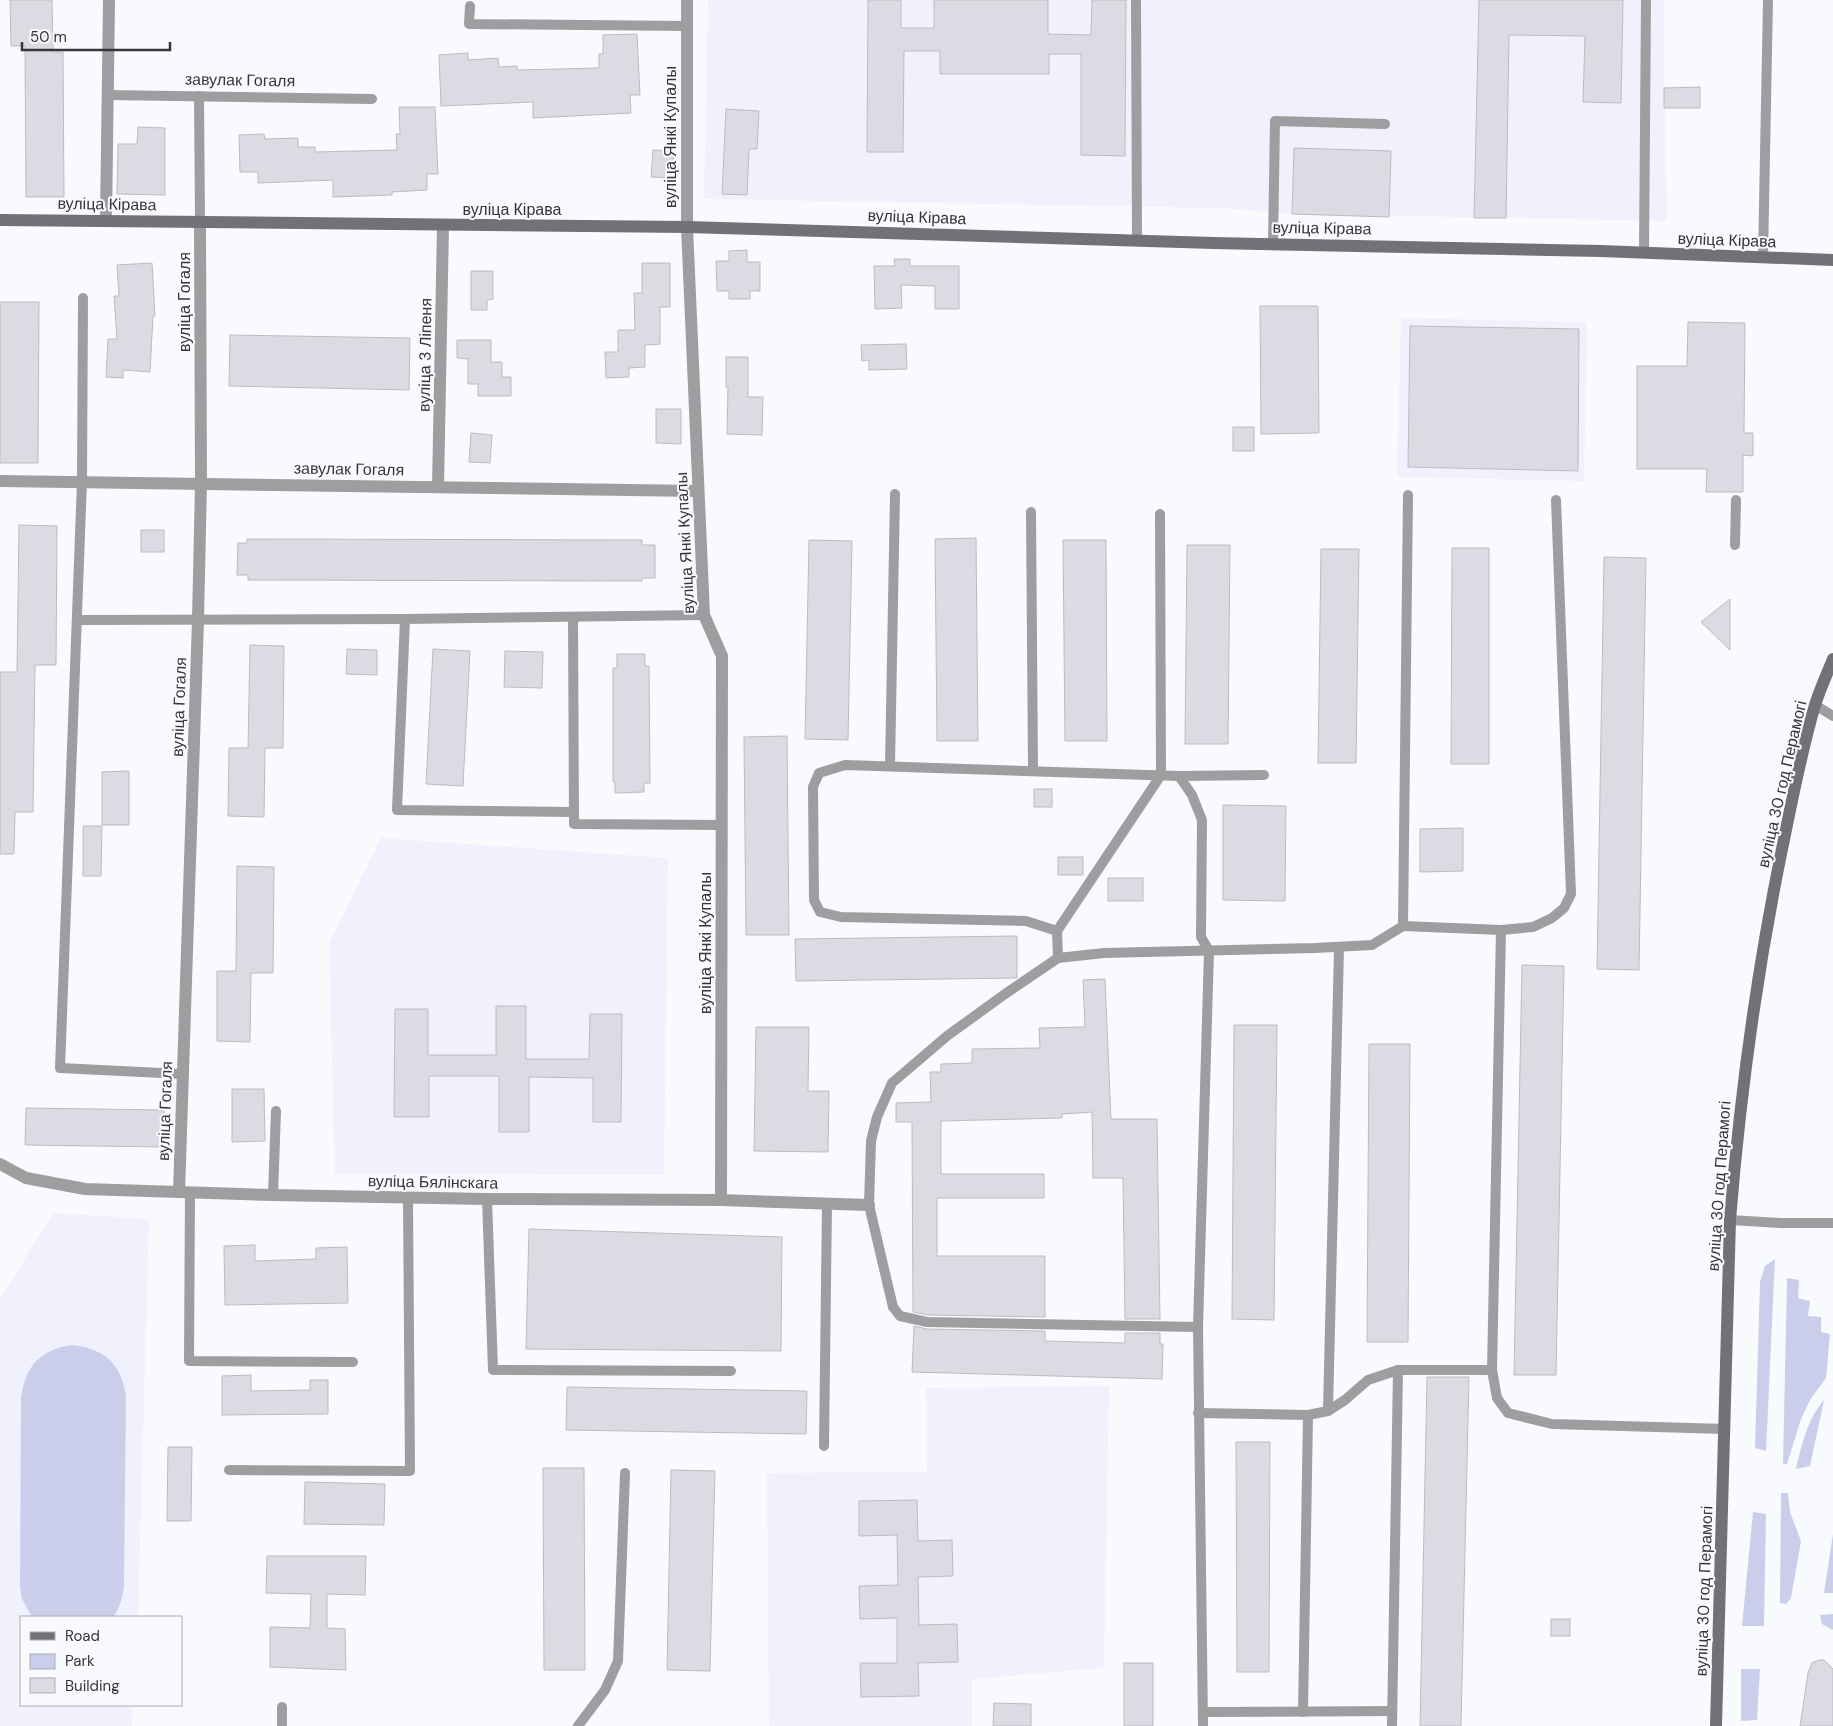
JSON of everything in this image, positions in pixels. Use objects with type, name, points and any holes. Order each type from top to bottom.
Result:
[{"type":"street","points":[[106,220],[109,0]]},
{"type":"street","name":"вуліца Янкі Купалы","points":[[686,0],[687,227],[704,614],[722,656],[721,1200]]},
{"type":"street","name":"вуліца Кірава","points":[[0,220],[687,227],[1644,253],[1833,260]]},
{"type":"street","name":"вуліца Гогаля","points":[[184,1192],[182,1074],[201,483],[200,222]]},
{"type":"street","name":"вуліца 3 Ліпеня","points":[[438,487],[443,225]]},
{"type":"street","name":"завулак Гогаля","points":[[0,481],[698,491]]},
{"type":"street","name":"вуліца 30 год Перамогі","points":[[1716,1726],[1730,1220],[1736,1151],[1747,1059],[1771,903],[1815,705],[1833,659]]},
{"type":"street","name":"вуліца Бялінскага","points":[[0,1164],[26,1178],[85,1189],[408,1198],[721,1200],[869,1205]]},
{"type":"lane","points":[[1136,0],[1137,240]]},
{"type":"lane","points":[[1644,253],[1646,0]]},
{"type":"lane","points":[[1763,258],[1768,0]]},
{"type":"lane","points":[[470,6],[469,24],[686,26]]},
{"type":"lane","name":"завулак Гогаля","points":[[108,95],[372,99]]},
{"type":"lane","points":[[199,96],[200,222]]},
{"type":"lane","points":[[1273,244],[1274,121],[1385,124]]},
{"type":"lane","points":[[83,298],[82,481],[60,1068],[182,1074]]},
{"type":"lane","points":[[890,766],[895,494]]},
{"type":"lane","points":[[1403,926],[1408,495]]},
{"type":"lane","points":[[1198,1327],[927,1322],[900,1316],[892,1307],[869,1205],[871,1141],[877,1117],[892,1083],[947,1036],[1058,958],[1104,954],[1339,948],[1372,945],[1403,926],[1501,930],[1533,926],[1552,918],[1564,908],[1571,894],[1556,500]]},
{"type":"lane","points":[[1735,546],[1736,500]]},
{"type":"lane","points":[[1031,512],[1033,770]]},
{"type":"lane","points":[[1058,958],[1057,931],[1162,775],[1160,514]]},
{"type":"lane","points":[[77,620],[405,620],[704,614]]},
{"type":"lane","points":[[573,617],[574,824],[721,825]]},
{"type":"lane","points":[[405,620],[397,810],[574,812]]},
{"type":"lane","points":[[1815,705],[1833,716]]},
{"type":"lane","points":[[1057,931],[1026,921],[841,917],[820,912],[814,900],[812,787],[819,773],[844,765],[1179,776],[1264,775]]},
{"type":"lane","points":[[1179,776],[1192,795],[1202,820],[1201,937],[1209,951],[1198,1327],[1203,1726]]},
{"type":"lane","points":[[1501,930],[1492,1370],[1497,1398],[1508,1413],[1552,1424],[1725,1429]]},
{"type":"lane","points":[[1328,1411],[1339,948]]},
{"type":"lane","points":[[273,1195],[276,1111]]},
{"type":"lane","points":[[184,1192],[189,1361],[353,1362]]},
{"type":"lane","points":[[229,1470],[410,1470],[408,1198]]},
{"type":"lane","points":[[487,1199],[493,1370],[731,1371]]},
{"type":"lane","points":[[824,1446],[827,1204]]},
{"type":"lane","points":[[1730,1220],[1781,1223],[1833,1223]]},
{"type":"lane","points":[[1198,1413],[1308,1415],[1328,1411],[1345,1400],[1368,1380],[1398,1370],[1492,1370]]},
{"type":"lane","points":[[1392,1726],[1398,1370]]},
{"type":"lane","points":[[1303,1712],[1308,1415]]},
{"type":"lane","points":[[578,1726],[605,1690],[618,1661],[625,1473]]},
{"type":"lane","points":[[282,1706],[282,1726]]},
{"type":"lane","points":[[1203,1712],[1392,1711]]},
{"type":"shaded area","points":[[708,0],[1664,0],[1667,221],[1292,214],[1220,208],[704,199]]},
{"type":"shaded area","points":[[1401,318],[1587,322],[1584,481],[1397,477]]},
{"type":"shaded area","points":[[381,838],[668,858],[664,1175],[335,1174],[329,943]]},
{"type":"shaded area","points":[[53,1213],[149,1219],[138,1616],[20,1616],[20,1706],[133,1706],[132,1726],[0,1726],[0,1300]]},
{"type":"shaded area","points":[[1109,1386],[1104,1668],[972,1679],[972,1726],[769,1726],[767,1473],[927,1472],[926,1388]]},
{"type":"green space","points":[[1775,1259],[1766,1451],[1755,1448],[1760,1282],[1765,1266]]},
{"type":"green space","points":[[1787,1278],[1799,1280],[1798,1298],[1810,1301],[1808,1316],[1821,1317],[1821,1332],[1830,1334],[1826,1378],[1810,1400],[1801,1419],[1787,1464],[1783,1464]]},
{"type":"green space","points":[[73,1345],[103,1354],[115,1367],[124,1385],[126,1396],[124,1589],[114,1616],[31,1616],[22,1599],[20,1586],[21,1397],[27,1376],[37,1360],[52,1350]]},
{"type":"green space","points":[[1824,1400],[1810,1466],[1796,1469],[1809,1424]]},
{"type":"green space","points":[[1781,1493],[1788,1493],[1790,1512],[1801,1541],[1791,1598],[1786,1604],[1780,1603]]},
{"type":"green space","points":[[1753,1512],[1766,1514],[1764,1626],[1742,1626]]},
{"type":"green space","points":[[1833,1534],[1833,1593],[1824,1593]]},
{"type":"green space","points":[[1833,1614],[1833,1630],[1822,1624],[1820,1615]]},
{"type":"green space","points":[[1741,1669],[1760,1669],[1757,1720],[1741,1721]]},
{"type":"building","points":[[10,0],[52,0],[53,52],[63,52],[64,197],[26,197],[25,46],[11,46]]},
{"type":"building","points":[[868,0],[901,0],[901,28],[934,28],[934,0],[1048,0],[1048,34],[1091,35],[1092,0],[1126,0],[1125,156],[1081,155],[1081,54],[1049,54],[1049,74],[940,74],[940,51],[904,51],[903,152],[867,152]]},
{"type":"building","points":[[1479,0],[1623,0],[1621,103],[1583,102],[1585,36],[1509,35],[1506,218],[1474,218]]},
{"type":"building","points":[[637,34],[640,95],[630,95],[631,113],[533,118],[533,102],[441,106],[439,55],[468,53],[468,60],[498,58],[499,67],[517,66],[517,70],[599,68],[599,54],[603,54],[603,35]]},
{"type":"building","points":[[1700,87],[1700,108],[1664,108],[1664,88]]},
{"type":"building","points":[[399,107],[435,107],[438,174],[427,174],[427,190],[392,192],[392,195],[333,197],[333,180],[258,183],[258,172],[240,172],[239,135],[264,134],[265,139],[298,138],[298,147],[315,147],[315,152],[397,150],[396,134],[400,134]]},
{"type":"building","points":[[726,109],[759,111],[757,149],[749,149],[747,195],[722,194]]},
{"type":"building","points":[[138,127],[165,128],[165,195],[117,194],[118,144],[137,144]]},
{"type":"building","points":[[1294,148],[1391,151],[1389,217],[1292,214]]},
{"type":"building","points":[[653,150],[674,151],[672,178],[651,177]]},
{"type":"building","points":[[747,250],[747,262],[760,262],[760,291],[750,291],[750,299],[729,299],[729,291],[717,291],[716,261],[729,261],[729,251]]},
{"type":"building","points":[[894,259],[910,259],[910,266],[959,266],[959,309],[935,309],[935,286],[901,285],[902,308],[875,309],[874,266],[895,266]]},
{"type":"building","points":[[152,263],[155,316],[153,316],[150,372],[123,370],[123,378],[106,377],[108,339],[117,339],[114,296],[119,296],[117,265]]},
{"type":"building","points":[[642,263],[670,263],[670,307],[660,307],[660,344],[645,345],[645,367],[629,368],[629,377],[606,378],[605,352],[618,352],[618,330],[635,330],[634,293],[642,293]]},
{"type":"building","points":[[471,271],[493,271],[493,299],[487,300],[487,310],[471,310]]},
{"type":"building","points":[[0,302],[39,302],[38,463],[0,463]]},
{"type":"building","points":[[1260,306],[1318,306],[1319,433],[1261,434]]},
{"type":"building","points":[[1688,322],[1745,323],[1744,433],[1753,433],[1753,456],[1743,455],[1743,492],[1706,492],[1707,469],[1637,469],[1637,366],[1687,366]]},
{"type":"building","points":[[1410,326],[1579,329],[1578,471],[1408,467]]},
{"type":"building","points":[[230,335],[410,338],[409,390],[229,386]]},
{"type":"building","points":[[457,340],[491,340],[491,362],[502,362],[502,377],[511,377],[511,396],[478,396],[478,384],[468,384],[468,359],[457,358]]},
{"type":"building","points":[[906,344],[907,369],[869,370],[869,360],[862,361],[861,345]]},
{"type":"building","points":[[726,357],[748,357],[748,397],[763,397],[762,435],[727,434],[728,387],[726,387]]},
{"type":"building","points":[[656,409],[681,409],[681,444],[656,443]]},
{"type":"building","points":[[1233,427],[1254,427],[1254,451],[1233,451]]},
{"type":"building","points":[[471,433],[492,435],[490,463],[469,462]]},
{"type":"building","points":[[19,525],[57,526],[56,665],[35,665],[33,812],[15,812],[14,854],[0,854],[0,672],[17,672]]},
{"type":"building","points":[[141,530],[164,530],[164,552],[141,552]]},
{"type":"building","points":[[976,538],[978,741],[937,741],[935,539]]},
{"type":"building","points":[[247,539],[642,540],[642,545],[655,545],[655,578],[642,578],[642,581],[248,580],[248,575],[237,575],[238,543],[247,543]]},
{"type":"building","points":[[809,540],[852,541],[848,740],[805,739]]},
{"type":"building","points":[[1063,540],[1106,540],[1107,741],[1065,741]]},
{"type":"building","points":[[1187,545],[1230,545],[1228,744],[1185,744]]},
{"type":"building","points":[[1452,548],[1489,548],[1489,764],[1451,764]]},
{"type":"building","points":[[1321,549],[1359,549],[1356,763],[1318,763]]},
{"type":"building","points":[[1604,557],[1646,558],[1639,970],[1597,969]]},
{"type":"building","points":[[1730,599],[1730,650],[1701,622]]},
{"type":"building","points":[[250,645],[284,646],[283,748],[265,748],[264,817],[228,816],[229,748],[248,748]]},
{"type":"building","points":[[347,649],[377,650],[377,675],[346,674]]},
{"type":"building","points":[[433,649],[470,651],[463,786],[426,784]]},
{"type":"building","points":[[505,651],[543,652],[542,688],[504,687]]},
{"type":"building","points":[[617,654],[645,654],[645,666],[649,666],[650,783],[644,783],[644,792],[615,793],[615,782],[613,782],[613,668],[617,668]]},
{"type":"building","points":[[787,736],[789,935],[746,935],[744,737]]},
{"type":"building","points":[[129,771],[129,825],[102,825],[102,772]]},
{"type":"building","points":[[1034,789],[1052,789],[1052,807],[1034,807]]},
{"type":"building","points":[[1223,805],[1286,806],[1285,901],[1223,900]]},
{"type":"building","points":[[83,826],[102,826],[101,876],[83,876]]},
{"type":"building","points":[[1463,828],[1463,871],[1420,872],[1420,829]]},
{"type":"building","points":[[1058,857],[1083,857],[1083,875],[1058,875]]},
{"type":"building","points":[[237,866],[274,867],[273,973],[251,973],[250,1042],[217,1041],[217,971],[236,971]]},
{"type":"building","points":[[1108,878],[1143,878],[1143,901],[1108,901]]},
{"type":"building","points":[[1017,936],[1017,978],[796,981],[795,939]]},
{"type":"building","points":[[1522,965],[1564,966],[1556,1375],[1514,1375]]},
{"type":"building","points":[[1105,979],[1111,1119],[1157,1119],[1160,1319],[1125,1319],[1123,1178],[1093,1178],[1092,1112],[1062,1114],[1062,1118],[941,1121],[941,1174],[1044,1174],[1044,1198],[937,1198],[937,1256],[1045,1256],[1045,1317],[928,1315],[913,1312],[912,1122],[896,1122],[896,1103],[931,1102],[930,1072],[941,1072],[941,1064],[972,1063],[972,1049],[1040,1048],[1039,1028],[1085,1027],[1083,980]]},
{"type":"building","points":[[496,1006],[526,1006],[526,1059],[589,1059],[590,1014],[622,1014],[621,1122],[593,1122],[593,1078],[529,1077],[529,1132],[499,1132],[499,1076],[429,1076],[429,1117],[394,1117],[395,1009],[428,1009],[428,1055],[496,1055]]},
{"type":"building","points":[[1234,1025],[1277,1025],[1274,1320],[1232,1319]]},
{"type":"building","points":[[756,1027],[809,1027],[808,1091],[829,1091],[828,1152],[754,1151]]},
{"type":"building","points":[[1369,1044],[1410,1044],[1408,1342],[1367,1342]]},
{"type":"building","points":[[232,1089],[264,1089],[265,1141],[232,1142]]},
{"type":"building","points":[[26,1108],[164,1110],[163,1147],[25,1145]]},
{"type":"building","points":[[529,1229],[782,1237],[781,1351],[526,1349]]},
{"type":"building","points":[[255,1245],[255,1261],[316,1259],[316,1248],[347,1247],[348,1303],[225,1305],[224,1246]]},
{"type":"building","points":[[914,1326],[927,1329],[1045,1331],[1045,1341],[1125,1343],[1125,1333],[1160,1333],[1160,1344],[1163,1344],[1162,1379],[912,1372]]},
{"type":"building","points":[[251,1375],[251,1391],[310,1390],[310,1380],[328,1380],[328,1414],[222,1415],[222,1376]]},
{"type":"building","points":[[1427,1377],[1469,1377],[1461,1726],[1420,1726]]},
{"type":"building","points":[[567,1387],[807,1391],[806,1434],[566,1430]]},
{"type":"building","points":[[1236,1442],[1270,1442],[1269,1672],[1237,1672]]},
{"type":"building","points":[[168,1447],[192,1447],[191,1521],[167,1521]]},
{"type":"building","points":[[543,1468],[584,1468],[585,1670],[544,1670]]},
{"type":"building","points":[[671,1470],[715,1471],[710,1671],[667,1670]]},
{"type":"building","points":[[305,1482],[385,1484],[384,1525],[304,1524]]},
{"type":"building","points":[[917,1500],[918,1541],[952,1540],[953,1576],[918,1577],[919,1625],[957,1624],[958,1662],[918,1663],[919,1696],[861,1697],[860,1663],[897,1663],[897,1618],[860,1619],[859,1586],[898,1585],[897,1535],[859,1536],[859,1501]]},
{"type":"building","points":[[267,1556],[366,1556],[365,1595],[327,1594],[327,1628],[345,1629],[346,1670],[270,1667],[270,1627],[310,1628],[311,1594],[266,1593]]},
{"type":"building","points":[[1551,1619],[1570,1619],[1570,1636],[1551,1636]]},
{"type":"building","points":[[1824,1660],[1833,1669],[1833,1726],[1800,1726],[1808,1673],[1812,1663]]},
{"type":"building","points":[[1124,1663],[1153,1663],[1153,1726],[1124,1726]]},
{"type":"building","points":[[994,1703],[1031,1704],[1031,1726],[993,1726]]}]
